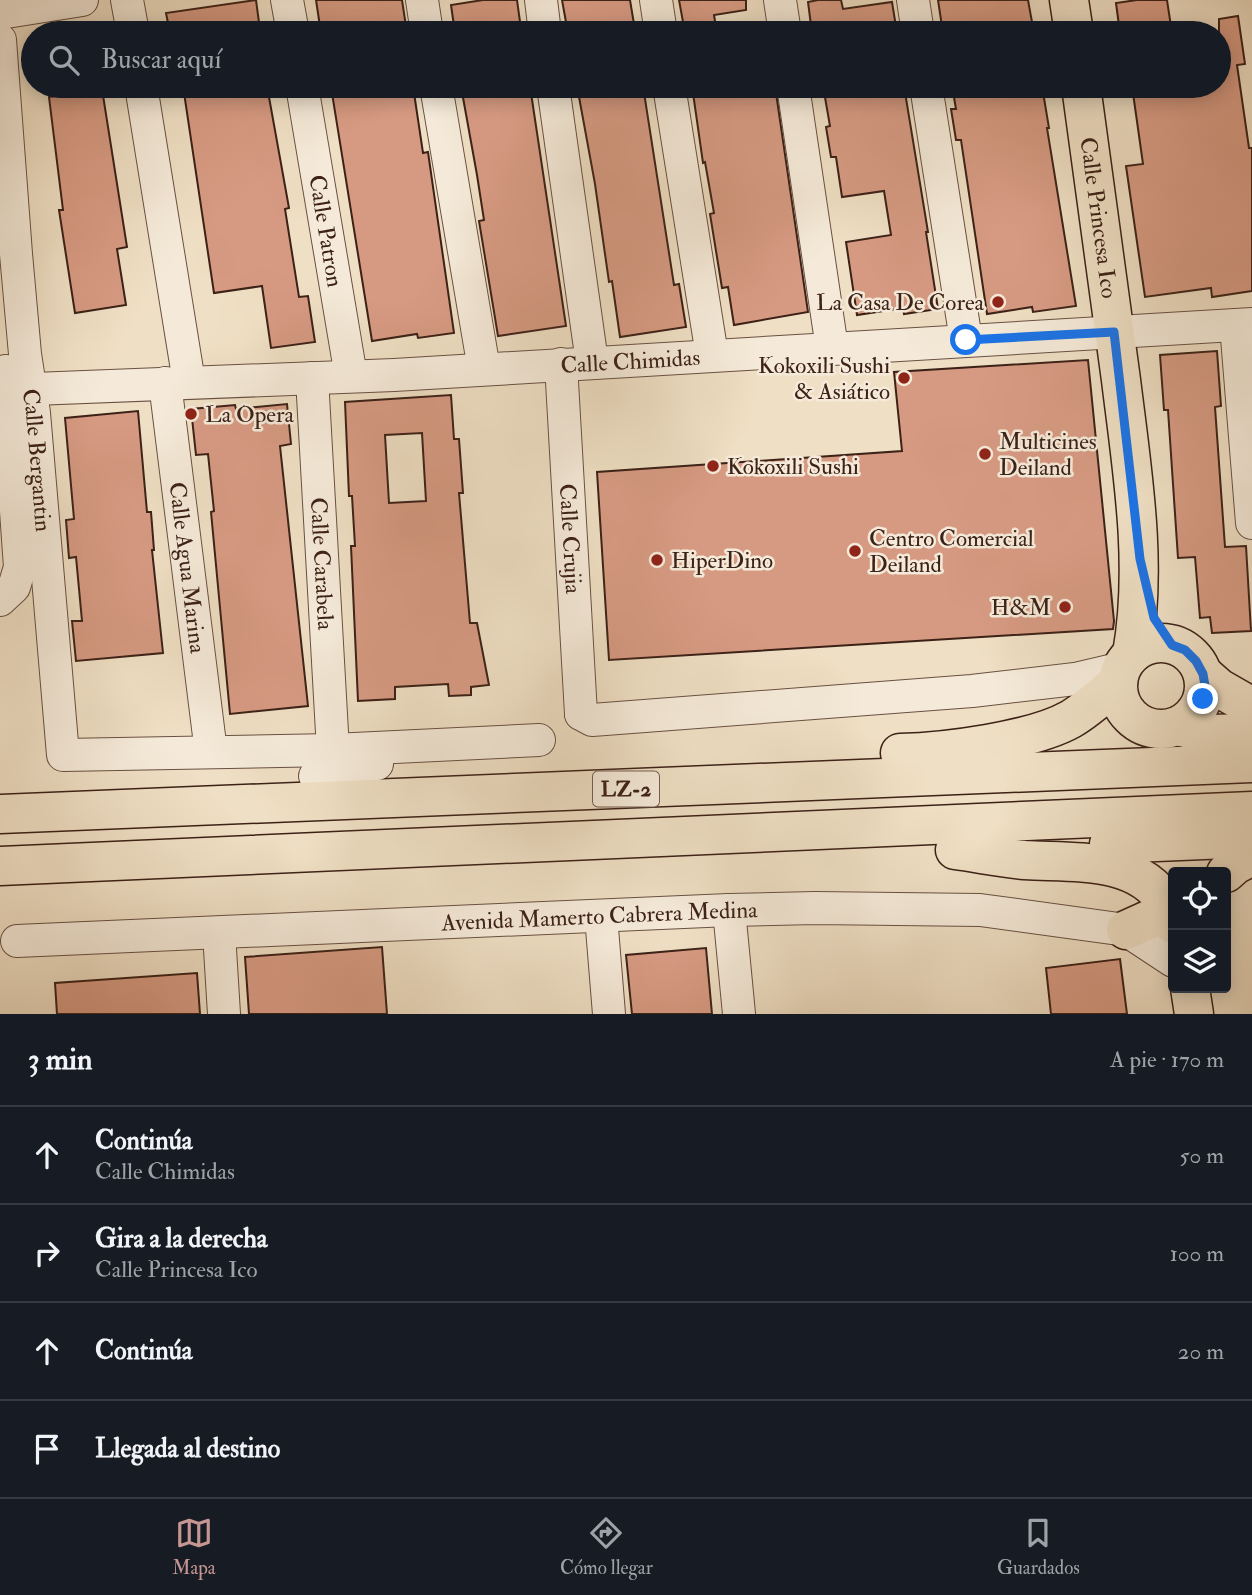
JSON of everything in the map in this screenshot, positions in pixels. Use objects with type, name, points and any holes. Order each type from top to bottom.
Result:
[{"type":"main road","points":[[1069,0],[1072,21]]},
{"type":"main road","name":"Calle Princesa Ico","points":[[1083,98],[1114,332],[1140,559],[1154,618],[1172,645]]},
{"type":"main road","name":"Calle Princesa Ico","points":[[1124,668],[1138,616],[1140,559]]},
{"type":"main road","points":[[1151,645],[1172,645],[1185,650],[1196,661],[1203,674],[1205,686],[1198,710],[1178,726],[1153,729],[1131,717],[1123,707],[1119,695],[1124,668],[1151,645]]},
{"type":"main road","name":"LZ-2","points":[[0,801],[23,795],[324,763],[928,752],[1033,733],[1069,720],[1124,668]]},
{"type":"main road","points":[[1203,674],[1219,688],[1252,707]]},
{"type":"main road","points":[[1178,726],[1210,734],[1252,733]]},
{"type":"main road","name":"LZ-2","points":[[0,814],[1252,763]]},
{"type":"main road","name":"LZ-2","points":[[0,866],[1252,811]]},
{"type":"main road","name":"LZ-2","points":[[709,836],[786,850],[955,850],[1252,838]]},
{"type":"main road","name":"LZ-2","points":[[955,850],[1023,860],[1078,862],[1115,867],[1153,888],[1168,911]]},
{"type":"main road","points":[[1231,869],[1252,856]]},
{"type":"main road","name":"LZ-2","points":[[1126,930],[1157,916],[1168,914]]},
{"type":"main road","points":[[1191,993],[1194,1014]]},
{"type":"street","points":[[0,13],[82,0]]},
{"type":"street","points":[[127,0],[131,21]]},
{"type":"street","points":[[287,0],[291,21]]},
{"type":"street","points":[[422,0],[426,21]]},
{"type":"street","points":[[541,0],[544,21]]},
{"type":"street","points":[[656,0],[659,21]]},
{"type":"street","points":[[780,0],[783,21]]},
{"type":"street","points":[[913,0],[916,21]]},
{"type":"street","name":"Calle Bergantin","points":[[0,40],[2,103],[16,254],[13,396],[62,755],[211,752]]},
{"type":"street","name":"Calle Agua Marina","points":[[142,98],[177,383],[211,752]]},
{"type":"street","name":"Calle Patron","points":[[304,98],[351,376]]},
{"type":"street","points":[[438,98],[484,369]]},
{"type":"street","points":[[555,98],[592,362]]},
{"type":"street","points":[[672,98],[712,355]]},
{"type":"street","points":[[795,98],[832,348]]},
{"type":"street","points":[[928,98],[966,340]]},
{"type":"street","points":[[0,291],[13,396],[14,486],[20,567],[7,594]]},
{"type":"street","points":[[1244,324],[1252,523]]},
{"type":"street","name":"Calle Chimidas","points":[[13,396],[177,383],[484,369],[1244,324]]},
{"type":"street","name":"Calle Crujia","points":[[561,364],[581,714]]},
{"type":"street","name":"Calle Carabela","points":[[312,377],[324,763]]},
{"type":"street","points":[[0,458],[14,486]]},
{"type":"street","points":[[211,752],[372,765],[449,761],[505,754],[565,727],[581,714],[592,720],[972,691],[1075,679],[1124,668]]},
{"type":"street","points":[[729,910],[739,1014]]},
{"type":"street","name":"Avenida Mamerto Cabrera Medina","points":[[17,941],[729,910],[980,910],[1126,930],[1168,958]]},
{"type":"street","points":[[601,916],[610,1014]]},
{"type":"street","points":[[219,933],[224,1014]]},
{"type":"building","points":[[256,0],[259,21],[168,21],[166,13]]},
{"type":"building","points":[[316,0],[402,0],[405,21],[319,21]]},
{"type":"building","points":[[483,0],[517,0],[520,21],[453,21],[451,5]]},
{"type":"building","points":[[562,0],[630,0],[634,21],[566,21]]},
{"type":"building","points":[[679,0],[746,0],[746,10],[714,15],[715,21],[683,21]]},
{"type":"building","points":[[841,0],[843,9],[892,2],[895,21],[810,21],[808,2]]},
{"type":"building","points":[[938,0],[1028,0],[1032,21],[941,21]]},
{"type":"building","points":[[1167,0],[1170,21],[1118,21],[1116,3]]},
{"type":"building","points":[[1238,16],[1245,64],[1237,65],[1249,148],[1252,148],[1252,291],[1212,297],[1211,288],[1145,297],[1126,166],[1143,164],[1134,98],[1231,98],[1231,21],[1219,19]]},
{"type":"building","points":[[49,98],[103,98],[127,247],[117,249],[126,305],[75,313],[59,210],[63,210]]},
{"type":"building","points":[[185,98],[269,98],[289,208],[285,209],[299,297],[308,296],[315,342],[271,348],[262,286],[214,293]]},
{"type":"building","points":[[333,98],[415,98],[423,153],[428,152],[454,333],[418,338],[417,334],[372,341]]},
{"type":"building","points":[[463,98],[532,98],[566,326],[498,336],[479,221],[484,220]]},
{"type":"building","points":[[579,98],[645,98],[674,285],[679,284],[686,327],[620,337]]},
{"type":"building","points":[[694,98],[777,98],[808,312],[734,325],[728,287],[722,288],[710,214],[714,213],[705,162],[703,163]]},
{"type":"building","points":[[825,98],[906,98],[938,309],[904,314],[903,308],[857,315],[846,242],[891,235],[884,191],[842,197],[836,157],[831,157],[826,127],[830,126]]},
{"type":"building","points":[[954,98],[1044,98],[1076,306],[1033,312],[1032,307],[987,314],[961,140],[956,140],[951,109],[956,109]]},
{"type":"building","points":[[1217,351],[1221,406],[1215,407],[1225,547],[1246,546],[1251,631],[1212,633],[1210,617],[1200,618],[1195,557],[1178,558],[1168,410],[1164,410],[1160,355]]},
{"type":"building","name":"Centro Comercial Deiland","points":[[1088,360],[1113,629],[609,660],[597,472],[902,451],[894,372]]},
{"type":"building","points":[[451,395],[454,439],[459,439],[463,493],[459,493],[470,623],[477,623],[489,685],[471,687],[471,695],[449,696],[448,684],[395,687],[395,699],[358,701],[351,546],[355,546],[352,496],[349,496],[345,402]],"holes":[[[422,433],[426,501],[389,503],[385,435]]]},
{"type":"building","points":[[287,404],[291,444],[280,446],[308,706],[230,714],[208,454],[196,455],[191,409],[235,405],[236,409]]},
{"type":"building","points":[[138,411],[147,512],[151,512],[152,550],[163,653],[76,661],[72,621],[82,621],[76,557],[69,558],[66,520],[74,519],[65,418]]},
{"type":"building","points":[[382,947],[387,1014],[249,1014],[245,957]]},
{"type":"building","points":[[706,948],[712,1014],[632,1014],[626,955]]},
{"type":"building","points":[[1120,959],[1127,1014],[1051,1014],[1046,968]]},
{"type":"building","points":[[197,973],[200,1014],[57,1014],[55,983]]},
{"type":"place","name":"La Casa De Corea","points":[[998,302]]},
{"type":"place","name":"Kokoxili Sushi & Asiático","points":[[904,378]]},
{"type":"place","name":"La Opera","points":[[191,414]]},
{"type":"place","name":"Multicines Deiland","points":[[985,454]]},
{"type":"place","name":"Kokoxili Sushi","points":[[713,466]]},
{"type":"place","name":"Centro Comercial Deiland","points":[[855,551]]},
{"type":"place","name":"HiperDino","points":[[657,560]]},
{"type":"place","name":"H&M","points":[[1065,607]]},
{"type":"route","points":[[966,340],[1114,332],[1140,559],[1154,618],[1172,645],[1185,650],[1196,661],[1203,674],[1203,699]]}]
